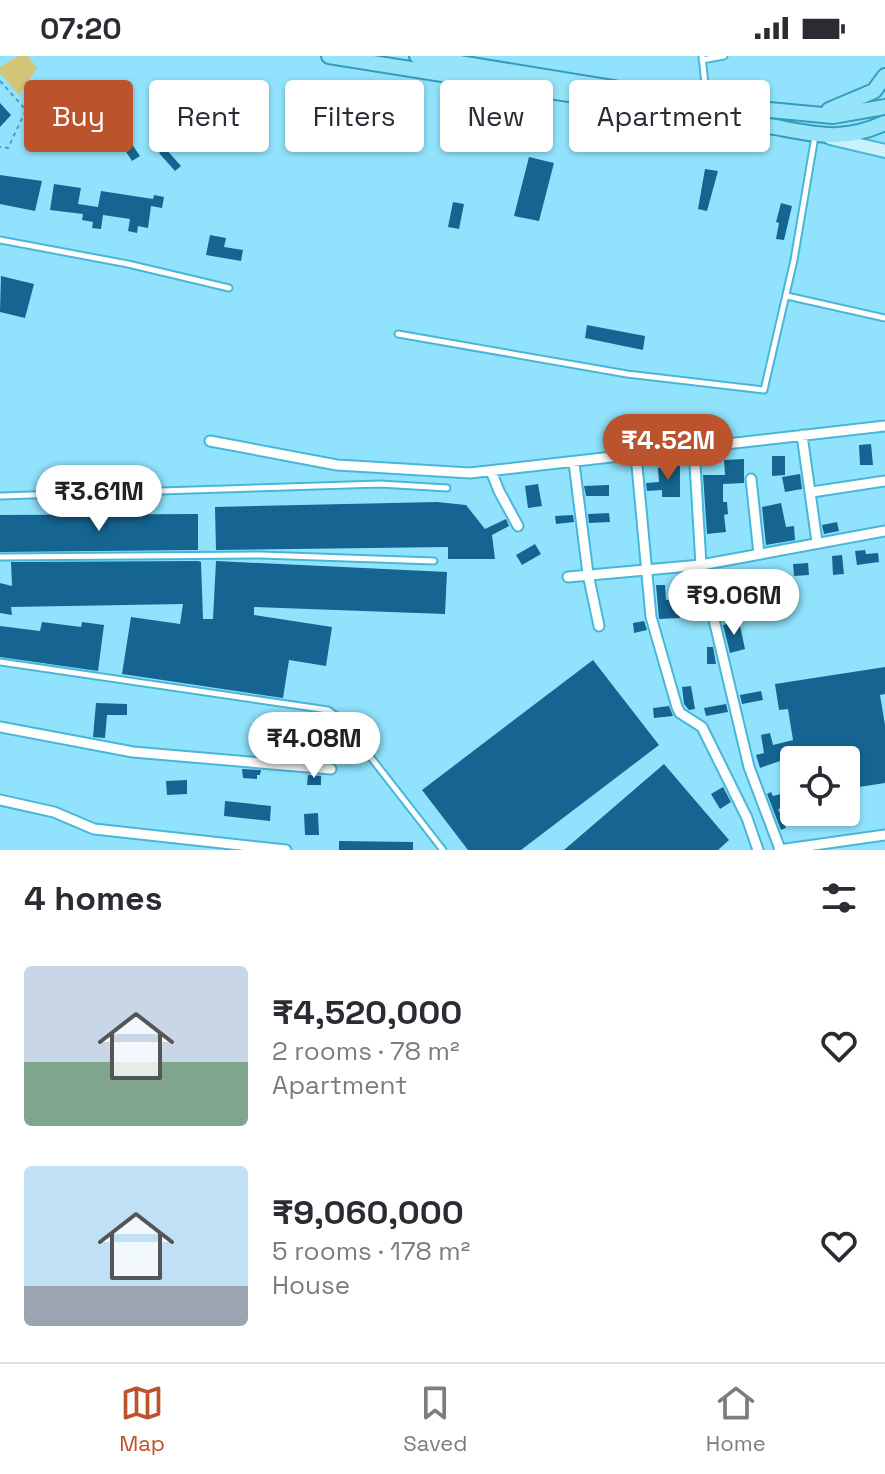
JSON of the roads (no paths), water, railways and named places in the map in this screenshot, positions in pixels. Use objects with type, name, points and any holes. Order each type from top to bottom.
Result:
[{"type":"main road","points":[[329,56],[820,136],[855,133],[885,123]]},
{"type":"main road","points":[[417,56],[569,81]]},
{"type":"main road","points":[[813,113],[848,103],[874,91],[885,76]]},
{"type":"main road","points":[[770,109],[833,116],[885,107]]},
{"type":"street","points":[[820,136],[885,151]]},
{"type":"street","points":[[210,441],[337,465],[455,472],[574,463],[885,426]]},
{"type":"street","points":[[802,435],[817,542]]},
{"type":"street","points":[[694,447],[701,565],[749,767],[779,850],[832,847],[885,835]]},
{"type":"street","points":[[636,455],[651,617],[677,707],[680,713],[702,727],[747,818],[758,850]]},
{"type":"street","points":[[574,463],[588,574],[599,626]]},
{"type":"street","points":[[491,471],[518,526]]},
{"type":"street","points":[[751,479],[759,554]]},
{"type":"street","points":[[812,492],[885,481]]},
{"type":"street","points":[[568,577],[701,565],[885,531]]},
{"type":"street","points":[[0,727],[133,752],[331,769]]},
{"type":"street","points":[[0,800],[54,812],[94,829],[286,850]]},
{"type":"lane","points":[[704,80],[702,58],[724,56]]},
{"type":"lane","points":[[398,334],[627,374],[764,390],[820,136]]},
{"type":"lane","points":[[0,240],[157,270],[229,288]]},
{"type":"lane","points":[[787,296],[885,318]]},
{"type":"lane","points":[[0,496],[380,484],[447,488]]},
{"type":"lane","points":[[0,557],[260,555],[434,561]]},
{"type":"lane","points":[[0,662],[328,710],[341,719],[443,850]]}]
